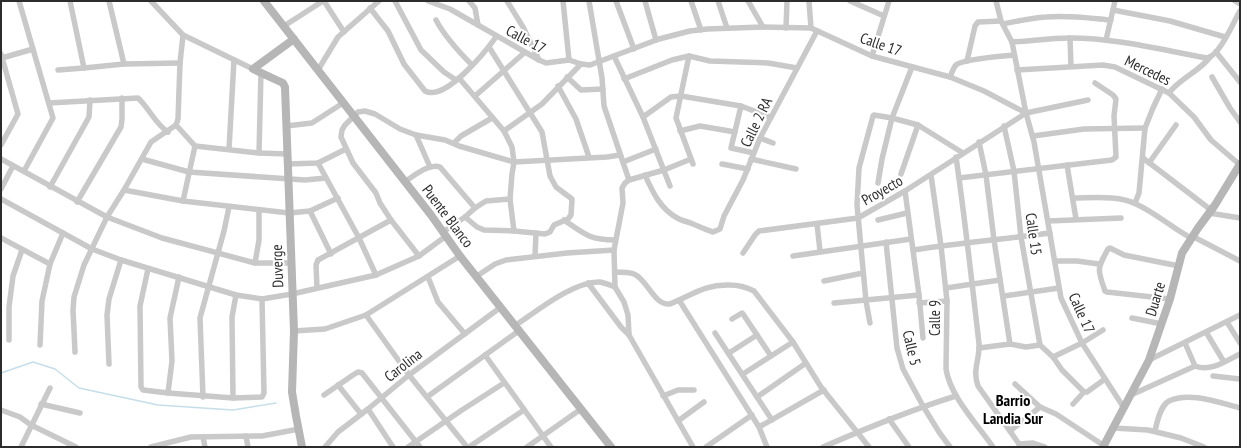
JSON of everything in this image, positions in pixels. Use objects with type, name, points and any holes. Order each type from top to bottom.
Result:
[{"type":"street","points":[[20,1],[53,118],[24,171]]},
{"type":"street","points":[[70,1],[84,68]]},
{"type":"street","points":[[109,1],[124,64]]},
{"type":"street","points":[[151,1],[183,36],[257,70]]},
{"type":"street","name":"Puente Blanco","points":[[264,1],[460,256],[611,447]]},
{"type":"street","points":[[284,26],[323,1],[344,32]]},
{"type":"street","points":[[318,70],[338,37],[378,1]]},
{"type":"street","points":[[395,1],[421,50],[444,72],[458,79],[475,96],[504,131],[512,147],[514,162],[510,199],[514,231]]},
{"type":"street","name":"Calle 17","points":[[428,1],[450,9],[524,53],[546,63],[569,60],[581,64],[600,62],[656,40],[690,31],[763,27],[814,30],[872,56],[950,77],[984,91],[1026,113],[1033,136],[1059,288],[1063,303],[1082,343],[1124,408]]},
{"type":"street","points":[[469,1],[475,8],[478,25]]},
{"type":"street","points":[[507,1],[523,27],[539,60]]},
{"type":"street","points":[[563,1],[569,60]]},
{"type":"street","points":[[589,1],[600,62],[604,106],[629,180]]},
{"type":"street","points":[[616,1],[634,49]]},
{"type":"street","points":[[645,1],[656,40]]},
{"type":"street","points":[[691,1],[701,30]]},
{"type":"street","points":[[718,1],[727,28]]},
{"type":"street","points":[[748,1],[763,27]]},
{"type":"street","points":[[786,28],[787,1]]},
{"type":"street","points":[[809,1],[814,30]]},
{"type":"street","points":[[850,1],[884,16]]},
{"type":"street","points":[[872,56],[889,1]]},
{"type":"street","points":[[996,1],[1002,22],[1012,42],[1026,113]]},
{"type":"street","points":[[1106,40],[1115,1]]},
{"type":"street","points":[[1235,1],[1240,4]]},
{"type":"street","points":[[370,8],[388,31],[404,64],[425,92],[432,93],[445,89],[458,79],[489,47],[496,36]]},
{"type":"street","points":[[1113,10],[1170,21],[1225,37]]},
{"type":"street","points":[[1169,93],[1177,83],[1204,64],[1216,52],[1240,11]]},
{"type":"street","points":[[967,61],[975,26],[978,22],[1002,22],[1030,18],[1065,16],[1111,20]]},
{"type":"street","points":[[436,20],[449,40],[472,65]]},
{"type":"street","name":"Calle 2 RA","points":[[645,175],[655,196],[670,214],[679,220],[714,232],[720,230],[725,213],[748,168],[760,138],[797,68],[814,30]]},
{"type":"street","points":[[74,352],[74,297],[84,265],[107,217],[151,142],[168,132],[176,125],[178,119],[180,63],[183,36]]},
{"type":"street","points":[[1012,42],[1070,38],[1106,40],[1207,58],[1210,57]]},
{"type":"street","points":[[1070,38],[1071,66]]},
{"type":"street","points":[[257,70],[294,39]]},
{"type":"street","points":[[465,217],[477,227],[484,230],[545,234],[550,232],[554,225],[568,219],[571,215],[572,199],[556,187],[550,176],[542,132],[489,47]]},
{"type":"street","points":[[1,146],[18,114],[2,56],[34,49]]},
{"type":"street","points":[[1216,52],[1240,82]]},
{"type":"street","points":[[475,96],[524,53]]},
{"type":"street","points":[[950,77],[956,65],[967,61],[1014,55]]},
{"type":"street","points":[[614,56],[624,80],[643,117],[670,186]]},
{"type":"street","points":[[624,80],[672,60],[689,56],[710,61],[768,63],[797,68]]},
{"type":"street","points":[[629,335],[628,315],[624,302],[615,287],[614,250],[622,203],[622,188],[629,180],[692,162],[676,118],[689,56]]},
{"type":"street","points":[[228,149],[234,60]]},
{"type":"street","points":[[58,70],[124,64],[180,63]]},
{"type":"street","points":[[504,131],[542,104],[581,64]]},
{"type":"street","name":"Mercedes","points":[[1017,70],[1071,66],[1109,66],[1169,93],[1194,117],[1211,140],[1240,165]]},
{"type":"street","points":[[878,183],[892,118],[912,67]]},
{"type":"street","points":[[257,70],[259,153]]},
{"type":"street","name":"Duverge","points":[[257,70],[284,84],[285,87],[294,331],[292,392],[302,447]]},
{"type":"street","points":[[1235,75],[1240,70]]},
{"type":"street","points":[[567,77],[581,90],[603,90]]},
{"type":"street","points":[[1212,77],[1240,122]]},
{"type":"street","points":[[959,178],[1114,159],[1116,157],[1114,116],[1115,96],[1095,83]]},
{"type":"street","points":[[558,86],[576,119],[589,157]]},
{"type":"street","points":[[1135,203],[1139,193],[1141,162],[1143,158],[1146,128],[1162,89]]},
{"type":"street","points":[[643,117],[671,98],[681,96],[741,106],[770,117]]},
{"type":"street","points":[[77,202],[121,127],[122,98]]},
{"type":"street","points":[[49,103],[138,98],[147,107],[163,129],[168,132]]},
{"type":"street","points":[[50,187],[88,117],[90,100]]},
{"type":"street","name":"Proyecto","points":[[743,253],[759,231],[858,218],[931,175],[979,142],[1026,113],[1088,100]]},
{"type":"street","points":[[286,126],[312,123],[343,103]]},
{"type":"street","points":[[741,106],[731,148],[754,153]]},
{"type":"street","points":[[419,256],[391,220],[380,203],[376,193],[353,163],[346,149],[341,137],[342,130],[345,124],[358,112],[365,111],[375,114],[416,135],[445,140],[514,162],[620,155]]},
{"type":"street","points":[[870,323],[866,301],[858,218],[859,168],[873,116],[892,118],[918,125],[963,153]]},
{"type":"street","points":[[454,143],[461,136],[492,118]]},
{"type":"street","points":[[176,125],[195,146],[259,153],[288,154]]},
{"type":"street","points":[[901,174],[918,125]]},
{"type":"street","points":[[1149,163],[1176,125]]},
{"type":"street","points":[[680,131],[700,126],[735,132]]},
{"type":"street","name":"Calle 15","points":[[1004,126],[1014,171],[1021,237],[1040,345]]},
{"type":"street","points":[[1033,136],[1084,129],[1146,128]]},
{"type":"street","points":[[416,135],[430,167]]},
{"type":"street","points":[[760,138],[773,143]]},
{"type":"street","points":[[979,142],[986,175],[994,240],[1004,296],[1010,344]]},
{"type":"street","points":[[183,201],[195,146]]},
{"type":"street","points":[[288,164],[318,162],[346,149]]},
{"type":"street","points":[[623,162],[656,149]]},
{"type":"street","points":[[956,158],[979,348],[975,378],[978,386],[1010,431],[1017,445],[1032,443],[1045,447]]},
{"type":"street","points":[[1143,158],[1210,211],[1240,218]]},
{"type":"street","points":[[1,159],[77,202],[107,217],[162,238],[255,263],[291,263]]},
{"type":"street","points":[[142,159],[189,172],[310,180],[326,178]]},
{"type":"street","points":[[751,159],[796,169]]},
{"type":"street","points":[[318,162],[359,238],[376,275]]},
{"type":"street","points":[[722,164],[748,168]]},
{"type":"street","points":[[1067,165],[1076,219]]},
{"type":"street","name":"Duarte","points":[[1104,447],[1149,360],[1170,299],[1182,253],[1240,165]]},
{"type":"street","points":[[1,189],[13,166]]},
{"type":"street","points":[[404,182],[430,167],[440,167],[475,208]]},
{"type":"street","name":"Calle 9","points":[[931,175],[946,288],[947,378],[956,396],[993,447]]},
{"type":"street","points":[[124,190],[183,201],[290,213],[310,211],[338,198]]},
{"type":"street","points":[[905,191],[919,295],[923,338]]},
{"type":"street","points":[[1072,198],[1103,198],[1135,203],[1174,229],[1240,261]]},
{"type":"street","points":[[1,199],[92,249],[148,269],[236,295],[262,299],[292,294],[376,275],[419,256],[475,208],[486,201],[510,199]]},
{"type":"street","points":[[203,396],[200,318],[229,207]]},
{"type":"street","points":[[255,263],[259,240],[259,210]]},
{"type":"street","points":[[310,211],[331,254]]},
{"type":"street","points":[[878,220],[908,213]]},
{"type":"street","points":[[1048,221],[1121,218]]},
{"type":"street","points":[[318,288],[317,262],[391,220]]},
{"type":"street","points":[[564,220],[592,238],[600,240],[615,240]]},
{"type":"street","points":[[817,224],[820,251]]},
{"type":"street","points":[[40,345],[42,301],[50,264],[63,233]]},
{"type":"street","points":[[535,256],[536,233]]},
{"type":"street","points":[[913,250],[967,242],[1050,233]]},
{"type":"street","points":[[1,238],[50,264]]},
{"type":"street","points":[[793,256],[911,239]]},
{"type":"street","name":"Calle 5","points":[[886,242],[897,348],[903,369],[923,406],[950,447]]},
{"type":"street","points":[[1170,299],[1107,292],[1105,291],[1098,270],[1099,264],[1110,248],[1124,255],[1179,266]]},
{"type":"street","points":[[9,340],[9,307],[13,276],[22,250]]},
{"type":"street","points":[[477,276],[495,264],[506,260],[535,256],[614,250]]},
{"type":"street","points":[[294,331],[325,329],[366,315],[460,256]]},
{"type":"street","points":[[109,364],[107,315],[109,299],[121,260]]},
{"type":"street","points":[[1055,262],[1077,260],[1099,264]]},
{"type":"street","points":[[148,269],[140,306],[141,387],[143,390],[203,396],[262,398],[262,299]]},
{"type":"street","points":[[615,272],[634,274],[660,302],[666,304],[670,304],[701,289],[714,285],[738,285],[754,291],[793,342],[824,390],[869,447]]},
{"type":"street","points":[[824,281],[863,273]]},
{"type":"street","points":[[168,393],[172,361],[170,318],[179,277]]},
{"type":"street","points":[[428,277],[438,302],[465,334]]},
{"type":"street","points":[[946,288],[1000,280]]},
{"type":"street","points":[[427,396],[485,355],[565,293],[580,285],[588,283],[599,282],[615,287]]},
{"type":"street","points":[[588,283],[621,327],[629,335],[693,447]]},
{"type":"street","points":[[1004,296],[1059,288]]},
{"type":"street","points":[[233,398],[232,317],[236,295]]},
{"type":"street","points":[[834,303],[892,299],[919,295]]},
{"type":"street","points":[[679,300],[760,427],[767,447]]},
{"type":"street","points":[[919,303],[947,301]]},
{"type":"street","name":"Carolina","points":[[325,447],[338,432],[409,375],[501,307]]},
{"type":"street","points":[[732,319],[742,313],[771,356]]},
{"type":"street","points":[[366,315],[409,375],[468,447],[524,410]]},
{"type":"street","points":[[1149,360],[1240,315]]},
{"type":"street","points":[[1132,318],[1162,324]]},
{"type":"street","points":[[1227,322],[1240,343]]},
{"type":"street","points":[[1053,357],[1082,343],[1103,330]]},
{"type":"street","points":[[1206,332],[1224,362]]},
{"type":"street","points":[[716,333],[772,420]]},
{"type":"street","points":[[728,353],[757,335]]},
{"type":"street","points":[[742,374],[793,342]]},
{"type":"street","points":[[1185,343],[1195,366]]},
{"type":"street","points":[[979,348],[1010,344],[1026,347],[1040,345],[1053,357],[1062,370],[1084,392]]},
{"type":"street","points":[[1131,395],[1195,366],[1208,368],[1240,354]]},
{"type":"street","points":[[485,355],[551,447]]},
{"type":"street","points":[[757,397],[806,363]]},
{"type":"street","points":[[324,395],[358,372],[362,373],[420,447]]},
{"type":"street","points":[[1213,376],[1240,379]]},
{"type":"street","points":[[1073,404],[1084,392],[1087,392],[1105,379]]},
{"type":"street","points":[[408,447],[504,383]]},
{"type":"street","points":[[1015,384],[1040,407],[1056,414],[1104,447]]},
{"type":"street","points":[[338,385],[361,414]]},
{"type":"street","points":[[21,447],[50,388]]},
{"type":"street","points":[[664,396],[678,390],[694,390]]},
{"type":"street","points":[[760,427],[824,390]]},
{"type":"street","points":[[824,447],[889,419],[923,406],[956,396]]},
{"type":"street","points":[[1155,432],[1157,420],[1162,409],[1168,401],[1178,398],[1193,397],[1240,408]]},
{"type":"street","points":[[678,421],[704,402]]},
{"type":"street","points":[[41,404],[80,413]]},
{"type":"street","points":[[1010,431],[1040,407]]},
{"type":"street","points":[[368,409],[393,447]]},
{"type":"street","points":[[528,447],[581,409]]},
{"type":"street","points":[[1,410],[20,417],[63,444],[76,447]]},
{"type":"street","points":[[706,447],[715,445],[752,415]]},
{"type":"street","points":[[889,419],[909,447]]},
{"type":"street","points":[[1113,428],[1148,430],[1181,438],[1204,447]]},
{"type":"street","points":[[151,447],[174,441],[202,437],[262,436],[299,429]]},
{"type":"street","points":[[246,436],[248,447]]},
{"type":"street","points":[[202,437],[205,447]]},
{"type":"waterway","points":[[1,373],[33,362],[55,369],[79,388],[158,405],[233,410],[276,403]]},
{"type":"district","name":"Barrio Landia Sur","points":[[1013,409]]}]
